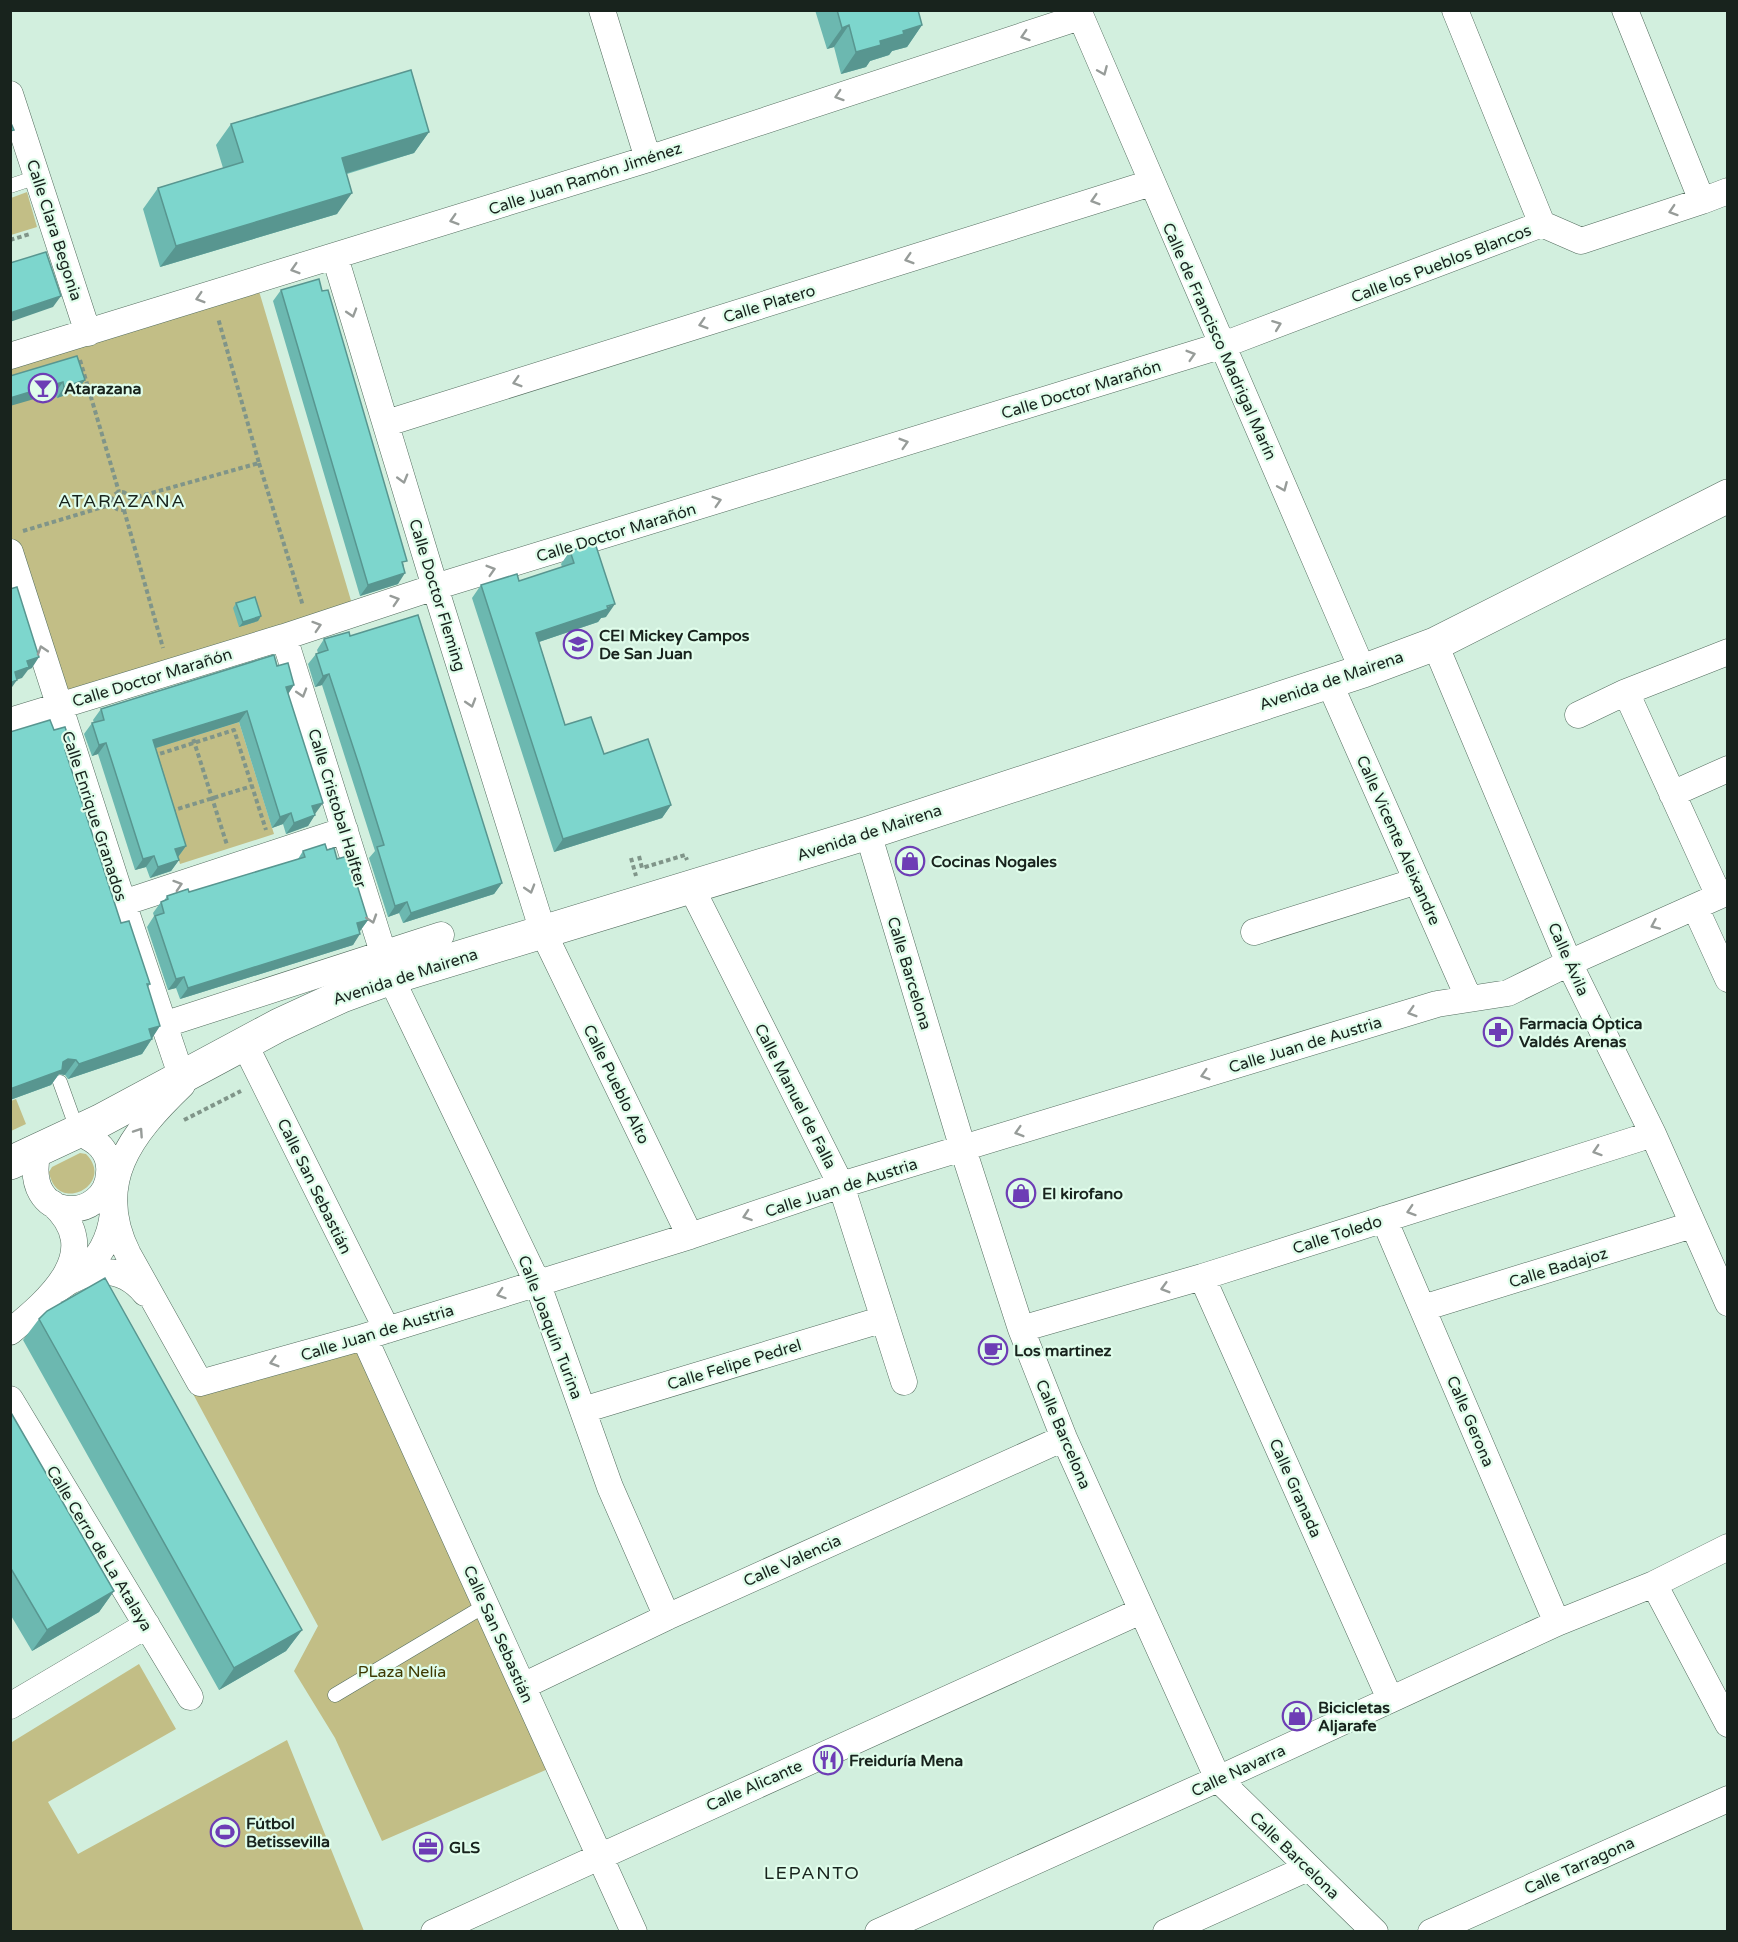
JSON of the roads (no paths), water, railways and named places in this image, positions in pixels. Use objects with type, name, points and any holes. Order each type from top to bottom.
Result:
[{"type":"street","points":[[602,10],[648,159]]},
{"type":"street","points":[[1455,10],[1542,224]]},
{"type":"street","points":[[1625,10],[1702,201]]},
{"type":"street","name":"Calle Juan Ramón Jiménez","points":[[10,356],[648,159],[1079,14]]},
{"type":"street","name":"Calle de Francisco Madrigal Marín","points":[[1079,14],[1363,670]]},
{"type":"street","name":"Calle Clara Begonia","points":[[10,94],[37,177],[81,335]]},
{"type":"street","name":"Calle Platero","points":[[387,423],[1151,183]]},
{"type":"street","name":"Calle los Pueblos Blancos","points":[[1223,345],[1542,224],[1581,241],[1728,191]]},
{"type":"street","name":"Calle Doctor Fleming","points":[[335,257],[543,932]]},
{"type":"street","name":"Calle Doctor Marañón","points":[[10,721],[284,637],[435,587],[1223,345]]},
{"type":"street","name":"Avenida de Mairena","points":[[24,1157],[182,1078],[387,966],[543,932],[868,833],[1329,682],[1435,644],[1728,496]]},
{"type":"street","name":"Calle Enrique Granados","points":[[14,542],[60,706],[182,1078]]},
{"type":"street","name":"Calle Cristobal Halfter","points":[[284,637],[387,966]]},
{"type":"street","name":"Calle Ávila","points":[[1435,644],[1569,963],[1653,1134],[1728,1303]]},
{"type":"street","points":[[1578,715],[1626,692],[1728,652]]},
{"type":"street","name":"Calle Vicente Aleixandre","points":[[1329,682],[1469,999]]},
{"type":"street","points":[[1626,692],[1672,794],[1723,894]]},
{"type":"street","points":[[1672,794],[1728,769]]},
{"type":"street","points":[[123,903],[345,830]]},
{"type":"street","name":"Calle Barcelona","points":[[868,833],[963,1149],[1021,1329],[1064,1438],[1218,1779],[1375,1932]]},
{"type":"street","points":[[1254,932],[1417,881]]},
{"type":"street","name":"Calle Manuel de Falla","points":[[691,887],[841,1185],[904,1382]]},
{"type":"street","name":"Calle Juan de Austria","points":[[153,1302],[200,1383],[375,1333],[690,1236],[841,1185],[1437,1004],[1508,993],[1723,894]]},
{"type":"street","points":[[1695,907],[1728,979]]},
{"type":"street","name":"Calle Pueblo Alto","points":[[543,932],[690,1236]]},
{"type":"street","points":[[163,1025],[387,966],[441,935]]},
{"type":"street","name":"Calle Joaquín Turina","points":[[387,966],[537,1282],[610,1487],[667,1617]]},
{"type":"street","name":"Calle San Sebastián","points":[[244,1043],[375,1333],[486,1605],[634,1932]]},
{"type":"street","points":[[14,1320],[46,1299],[87,1267],[109,1235],[114,1190],[130,1147],[144,1125],[185,1082],[211,1062]]},
{"type":"street","points":[[78,1132],[96,1142],[102,1149],[109,1166],[113,1206],[122,1242],[153,1302]]},
{"type":"street","name":"Calle Toledo","points":[[1021,1329],[1203,1277],[1653,1134]]},
{"type":"street","points":[[24,1157],[34,1172],[35,1181],[44,1197],[67,1220],[85,1248],[87,1267]]},
{"type":"street","points":[[52,1203],[70,1209],[79,1208],[96,1200],[107,1185],[109,1166]]},
{"type":"street","name":"Calle Gerona","points":[[1384,1219],[1557,1623]]},
{"type":"street","name":"Calle Badajoz","points":[[1423,1308],[1692,1225]]},
{"type":"street","points":[[46,1299],[60,1284],[72,1263],[75,1248],[72,1229]]},
{"type":"street","points":[[87,1267],[95,1272],[126,1277],[141,1287],[153,1302]]},
{"type":"street","name":"Calle Granada","points":[[1203,1277],[1390,1699]]},
{"type":"street","name":"Calle Felipe Pedrel","points":[[583,1410],[885,1318]]},
{"type":"street","name":"Calle Cerro de La Atalaya","points":[[10,1399],[190,1697]]},
{"type":"street","name":"Calle Valencia","points":[[523,1686],[667,1617],[1064,1438]]},
{"type":"street","name":"Calle Navarra","points":[[878,1932],[1557,1623],[1654,1584],[1728,1547]]},
{"type":"street","points":[[1654,1584],[1728,1724]]},
{"type":"street","name":"Calle Alicante","points":[[434,1932],[599,1855],[1141,1611]]},
{"type":"street","points":[[10,1706],[147,1626]]},
{"type":"street","name":"Calle Tarragona","points":[[1431,1932],[1728,1799]]},
{"type":"street","points":[[1166,1932],[1308,1868]]},
{"type":"lane","points":[[10,186],[37,177]]},
{"type":"lane","points":[[60,1082],[78,1132]]},
{"type":"lane","points":[[335,1695],[486,1605]]},
{"type":"place","name":"Atarazana","points":[[43,388]]},
{"type":"place","name":"CEI Mickey Campos De San Juan","points":[[578,644]]},
{"type":"place","name":"Cocinas Nogales","points":[[910,861]]},
{"type":"place","name":"Farmacia Óptica Valdés Arenas","points":[[1498,1032]]},
{"type":"place","name":"El kirofano","points":[[1021,1193]]},
{"type":"place","name":"Los martinez","points":[[993,1350]]},
{"type":"place","name":"Bicicletas Aljarafe","points":[[1297,1716]]},
{"type":"place","name":"Freiduría Mena","points":[[828,1760]]},
{"type":"place","name":"Fútbol Betissevilla","points":[[225,1832]]},
{"type":"place","name":"GLS","points":[[428,1847]]},
{"type":"district","name":"ATARAZANA","points":[[122,501]]},
{"type":"district","name":"LEPANTO","points":[[812,1873]]},
{"type":"park label","name":"PLaza Nelía","points":[[402,1671]]}]
